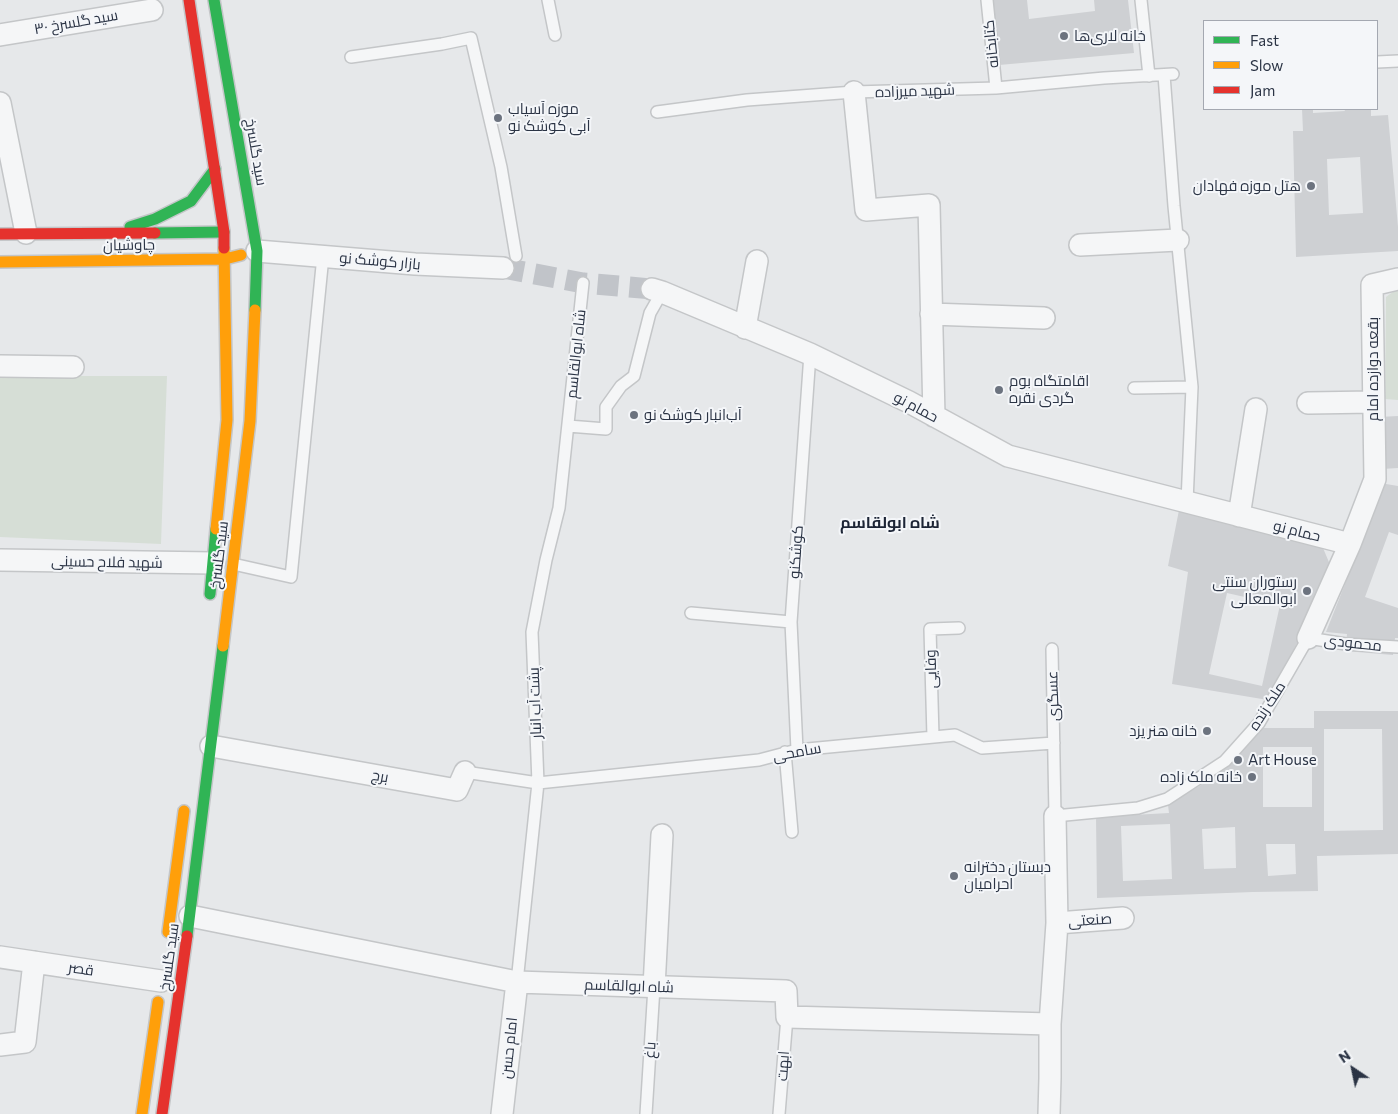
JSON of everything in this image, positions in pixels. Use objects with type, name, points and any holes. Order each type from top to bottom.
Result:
[{"type":"main road","name":"سید گلسرخ","points":[[189,0],[215,169],[239,240]]},
{"type":"main road","name":"سید گلسرخ","points":[[209,602],[223,564],[250,421],[239,240],[214,0]]},
{"type":"main road","points":[[109,233],[155,219],[191,201],[215,169]]},
{"type":"main road","name":"چاوشیان","points":[[0,234],[109,233],[239,240]]},
{"type":"main road","name":"سید گلسرخ","points":[[162,1114],[190,916],[211,746],[223,564],[226,420],[225,259],[239,240]]},
{"type":"main road","name":"چاوشیان","points":[[0,262],[225,259],[239,240]]},
{"type":"main road","points":[[142,260],[178,270]]},
{"type":"main road","points":[[212,289],[226,317]]},
{"type":"main road","name":"سید گلسرخ","points":[[167,942],[184,803]]},
{"type":"main road","name":"سید گلسرخ","points":[[142,1114],[162,976]]},
{"type":"street","name":"سید گلسرخ ۳۰","points":[[0,35],[152,10]]},
{"type":"street","points":[[854,92],[866,210],[929,205],[934,416]]},
{"type":"street","points":[[0,103],[26,233]]},
{"type":"street","name":"بازار کوشک نو","points":[[239,240],[323,256],[450,267],[510,262]]},
{"type":"street","points":[[1080,245],[1178,240]]},
{"type":"street","points":[[745,328],[757,261]]},
{"type":"street","name":"بقعه دوازده امام","points":[[1375,479],[1372,285],[1398,280]]},
{"type":"street","name":"حمام نو","points":[[657,291],[810,354],[934,416],[1008,456],[1350,544]]},
{"type":"street","points":[[931,314],[1044,318]]},
{"type":"street","points":[[0,366],[73,367]]},
{"type":"street","points":[[1308,403],[1373,402]]},
{"type":"street","points":[[1239,516],[1256,410]]},
{"type":"street","name":"ملک زنده","points":[[1308,638],[1350,544],[1375,479]]},
{"type":"street","name":"شهید فلاح حسینی","points":[[0,560],[223,564]]},
{"type":"street","name":"برج","points":[[211,746],[457,790],[465,772]]},
{"type":"street","points":[[1049,1114],[1050,1024],[1056,923],[1055,816]]},
{"type":"street","points":[[654,987],[662,835]]},
{"type":"street","name":"شاه ابوالقاسم","points":[[190,916],[517,982],[786,991],[787,1017]]},
{"type":"street","name":"صنعتی","points":[[1056,923],[1123,918]]},
{"type":"street","name":"قصر","points":[[0,957],[162,976]]},
{"type":"street","points":[[0,1044],[25,1042],[34,962]]},
{"type":"street","name":"امام حسن","points":[[502,1114],[517,982]]},
{"type":"street","points":[[787,1017],[1050,1024]]},
{"type":"lane","points":[[548,0],[555,35]]},
{"type":"lane","name":"کتابخانه","points":[[987,0],[996,88]]},
{"type":"lane","points":[[1140,0],[1149,76]]},
{"type":"lane","points":[[351,57],[471,38],[501,167],[510,262]]},
{"type":"lane","points":[[1378,62],[1398,61]]},
{"type":"lane","name":"شهید میرزاده","points":[[657,112],[747,100],[854,92],[996,88],[1169,75],[1178,240]]},
{"type":"lane","points":[[1178,240],[1192,387],[1187,502]]},
{"type":"lane","points":[[223,564],[291,577],[323,256]]},
{"type":"lane","name":"شاه ابوالقاسم","points":[[568,426],[583,283]]},
{"type":"lane","points":[[568,426],[606,429],[606,407],[621,386],[634,376],[657,291]]},
{"type":"lane","name":"کوشکنو","points":[[797,750],[791,622],[810,354]]},
{"type":"lane","points":[[1134,388],[1192,387]]},
{"type":"lane","name":"پشت آب انبار","points":[[517,982],[538,784],[532,632],[546,560],[559,508],[568,426]]},
{"type":"lane","points":[[691,613],[791,622]]},
{"type":"lane","name":"وفایی","points":[[933,737],[930,629],[959,628]]},
{"type":"lane","name":"محمودی","points":[[1308,638],[1346,644],[1398,647]]},
{"type":"lane","name":"ملک زنده","points":[[1055,816],[1138,808],[1167,799],[1225,761],[1259,723],[1308,638]]},
{"type":"lane","name":"عسگری","points":[[1052,649],[1055,816]]},
{"type":"lane","name":"سامحی","points":[[538,784],[760,760],[797,750],[955,735],[982,748],[1054,743]]},
{"type":"lane","points":[[785,752],[792,832]]},
{"type":"lane","name":"برج","points":[[465,772],[538,784]]},
{"type":"lane","name":"باغ","points":[[646,1114],[654,987]]},
{"type":"lane","name":"ابهت","points":[[779,1114],[787,1017]]},
{"type":"shaded area","points":[[1398,288],[1398,400],[1385,399],[1386,297]]},
{"type":"shaded area","points":[[0,376],[167,376],[161,544],[0,537]]},
{"type":"building","name":"خانه لاری‌ها","points":[[992,0],[1027,0],[1029,19],[1095,11],[1094,0],[1128,0],[1134,53],[999,65]]},
{"type":"building","name":"هتل موزه فهادان","points":[[1302,110],[1313,110],[1313,113],[1371,110],[1371,116],[1388,115],[1398,227],[1398,251],[1296,257],[1293,131],[1303,131]],"holes":[[[1360,157],[1363,213],[1329,215],[1327,159]]]},
{"type":"building","points":[[1398,416],[1398,468],[1382,469],[1379,417]]},
{"type":"building","points":[[1380,483],[1398,486],[1398,535],[1389,532],[1365,597],[1398,608],[1398,638],[1395,638],[1393,655],[1345,651],[1347,634],[1326,632],[1351,569],[1346,567]]},
{"type":"building","points":[[1179,510],[1298,537],[1323,548],[1331,567],[1313,612],[1268,700],[1172,684],[1188,572],[1168,566]],"holes":[[[1227,593],[1280,605],[1262,686],[1209,674]]]},
{"type":"building","points":[[1314,711],[1398,711],[1398,854],[1317,856],[1318,891],[1097,898],[1096,817],[1169,813],[1168,805],[1206,782],[1224,767],[1258,728],[1314,728]],"holes":[[[1324,729],[1382,729],[1383,830],[1324,831]],[[1263,747],[1312,747],[1312,807],[1263,807]],[[1170,824],[1172,879],[1123,881],[1121,826]],[[1235,827],[1236,868],[1204,869],[1202,829]],[[1266,844],[1295,844],[1296,874],[1268,876]]]},
{"type":"tunnel","points":[[503,268],[583,283],[652,289]]},
{"type":"traffic: fast","points":[[214,0],[257,251],[255,310]]},
{"type":"traffic: fast","points":[[130,227],[155,219],[191,201],[215,169]]},
{"type":"traffic: fast","points":[[155,233],[224,232]]},
{"type":"traffic: fast","points":[[210,594],[216,529]]},
{"type":"traffic: fast","points":[[187,936],[223,646]]},
{"type":"traffic: slow","points":[[216,529],[227,420],[224,248]]},
{"type":"traffic: slow","points":[[0,262],[225,259],[241,255]]},
{"type":"traffic: slow","points":[[223,646],[250,421],[255,310]]},
{"type":"traffic: slow","points":[[168,932],[184,811]]},
{"type":"traffic: slow","points":[[142,1114],[158,1002]]},
{"type":"traffic: jam","points":[[189,0],[224,232],[224,248]]},
{"type":"traffic: jam","points":[[0,234],[155,233]]},
{"type":"traffic: jam","points":[[162,1114],[187,936]]},
{"type":"place","name":"خانه لاری‌ها","points":[[1064,36]]},
{"type":"place","name":"موزه آسیاب آبی کوشک نو","points":[[498,118]]},
{"type":"place","name":"هتل موزه فهادان","points":[[1311,186]]},
{"type":"place","name":"اقامتگاه بوم گردی نقره","points":[[999,390]]},
{"type":"place","name":"آب‌انبار کوشک نو","points":[[634,415]]},
{"type":"place","name":"رستوران سنتی ابوالمعالی","points":[[1307,591]]},
{"type":"place","name":"خانه هنر یزد","points":[[1207,731]]},
{"type":"place","name":"Art House","points":[[1238,760]]},
{"type":"place","name":"خانه ملک زاده","points":[[1252,777]]},
{"type":"place","name":"دبستان دخترانه احرامیان","points":[[954,876]]},
{"type":"district","name":"شاه ابولقاسم","points":[[890,523]]}]
